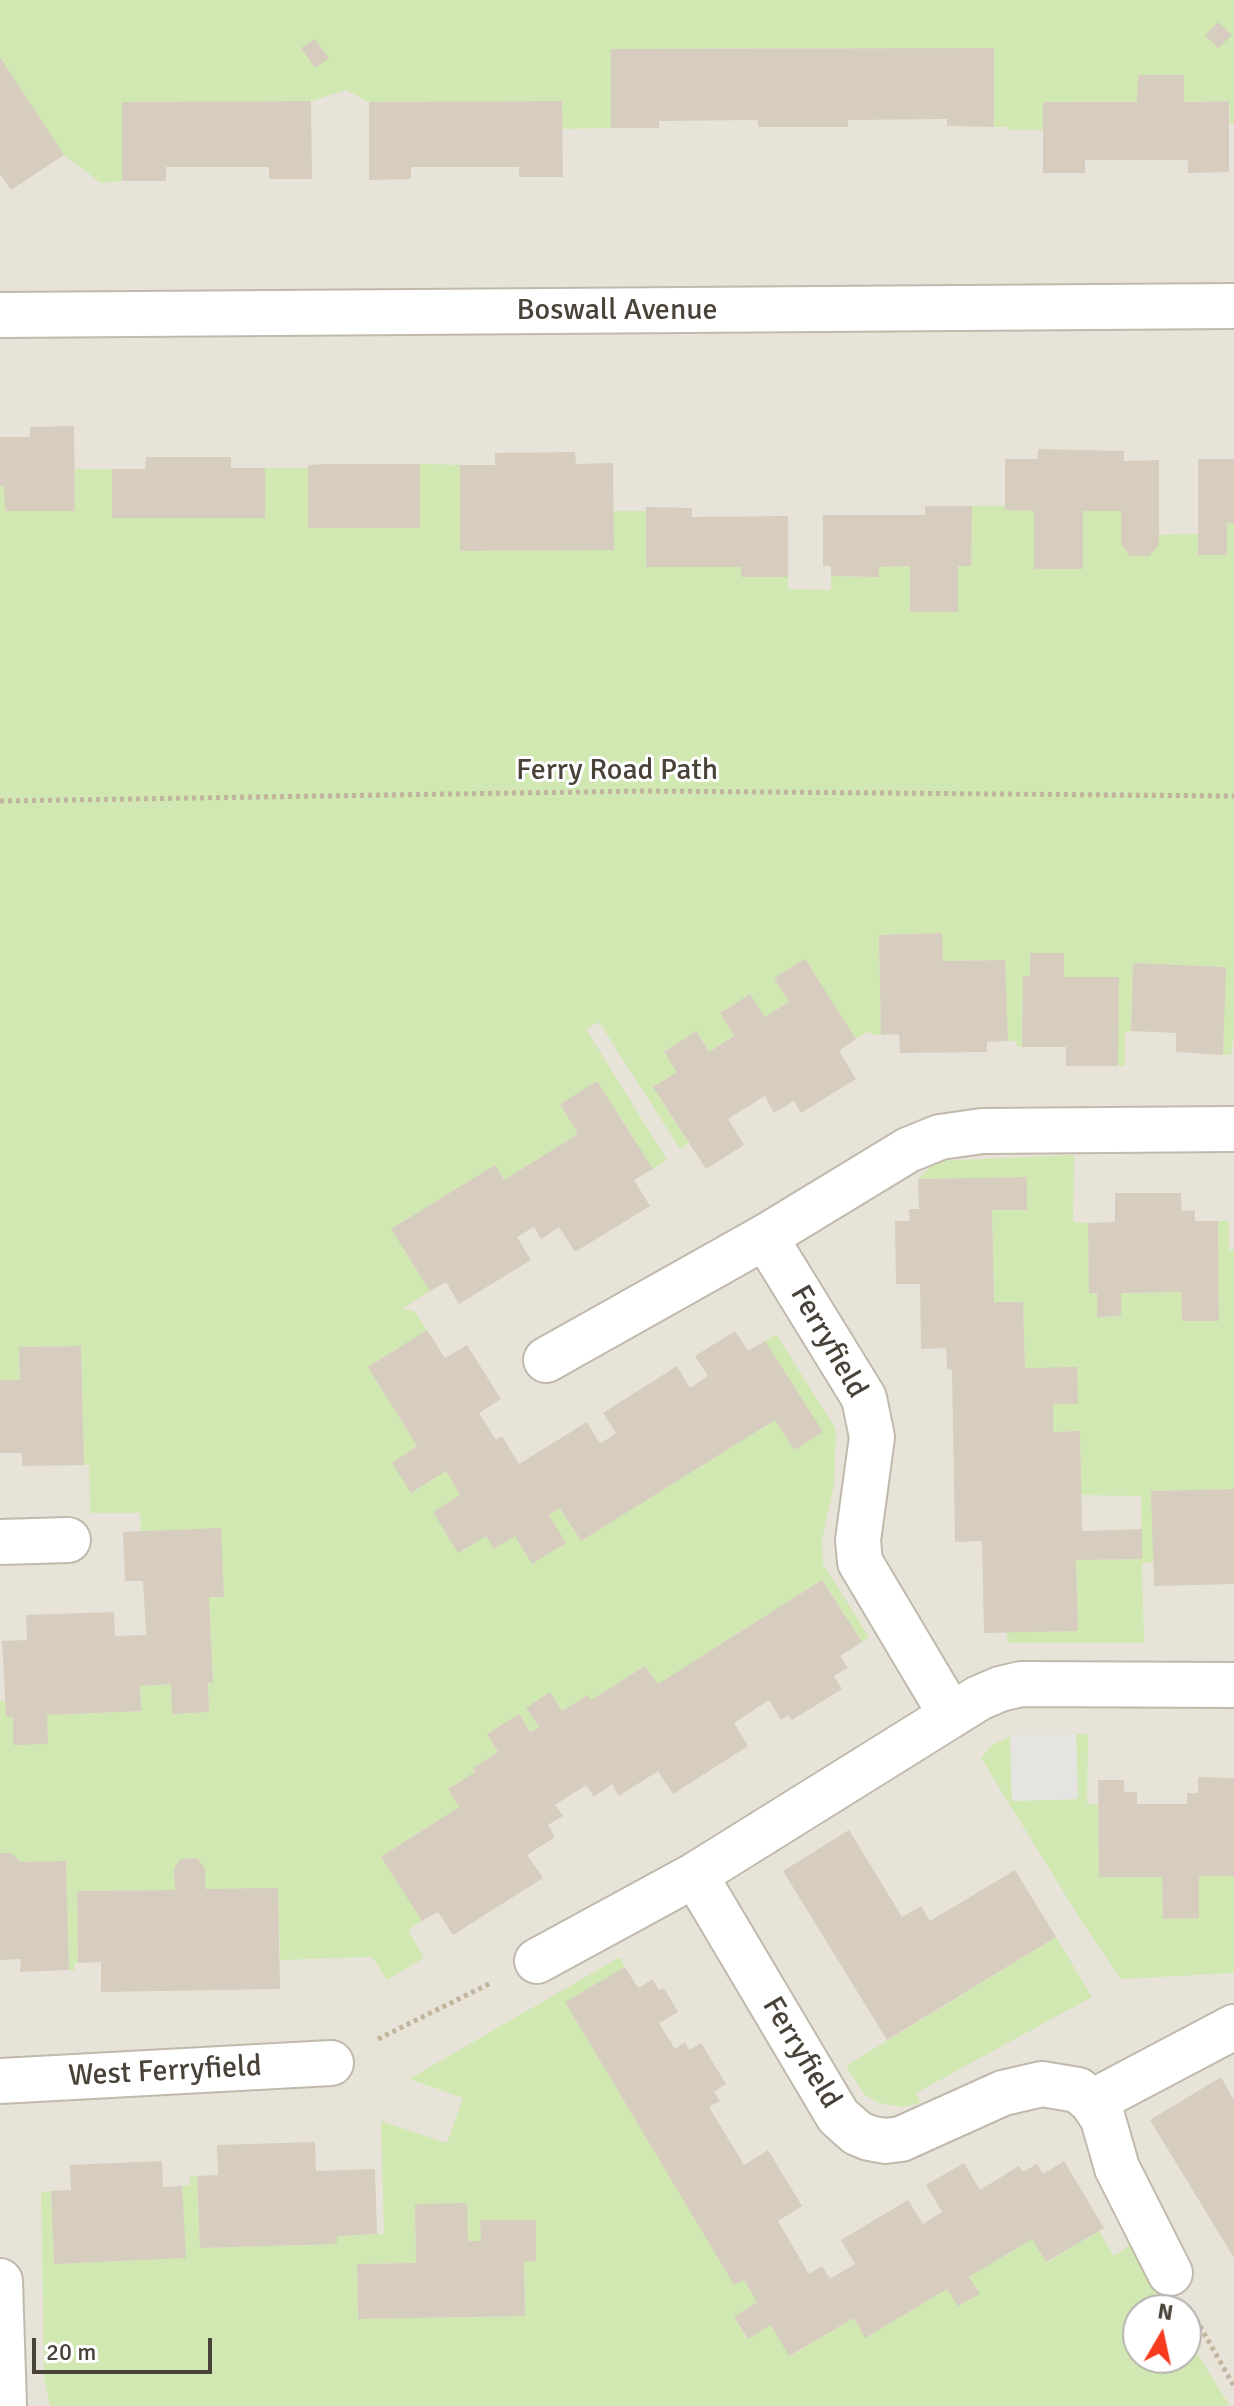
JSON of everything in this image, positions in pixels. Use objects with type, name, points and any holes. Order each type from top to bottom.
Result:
[{"type":"street","name":"Boswall Avenue","points":[[0,315],[1234,306]]},
{"type":"street","points":[[546,1360],[765,1237],[908,1150],[949,1135],[982,1131],[1234,1129]]},
{"type":"street","name":"Ferryfield","points":[[765,1237],[864,1398],[872,1437],[858,1540],[860,1562],[951,1715]]},
{"type":"street","points":[[0,1542],[68,1540]]},
{"type":"street","points":[[537,1961],[695,1875],[979,1698],[1021,1684],[1234,1685]]},
{"type":"street","name":"Ferryfield","points":[[695,1875],[838,2116],[857,2133],[885,2141],[901,2139],[1003,2093],[1042,2084],[1078,2090],[1092,2102]]},
{"type":"street","points":[[1170,2273],[1117,2168],[1103,2119],[1092,2102],[1234,2027]]},
{"type":"street","name":"West Ferryfield","points":[[0,2081],[331,2063]]},
{"type":"street","points":[[0,2281],[4,2406]]},
{"type":"path","name":"Ferry Road Path","points":[[0,801],[645,791],[1234,796]]},
{"type":"path","points":[[331,2063],[537,1961]]},
{"type":"path","points":[[1170,2273],[1234,2386]]},
{"type":"shaded area","points":[[0,0],[1234,0],[1234,695],[0,706]]},
{"type":"shaded area","points":[[0,877],[1234,899],[1234,2406],[0,2406]]},
{"type":"shaded area","points":[[1076,1734],[1078,1799],[1012,1801],[1010,1736]]},
{"type":"green space","points":[[0,0],[1234,0],[1234,124],[1230,124],[1229,101],[1044,102],[1043,130],[994,127],[993,48],[611,49],[611,128],[562,129],[561,101],[369,102],[346,90],[311,101],[122,102],[122,181],[101,183],[64,155],[0,57]]},
{"type":"green space","points":[[420,464],[460,465],[461,551],[613,550],[613,511],[646,511],[647,567],[741,567],[741,577],[788,577],[788,589],[831,590],[831,576],[878,577],[879,567],[910,566],[910,612],[958,611],[958,566],[971,565],[972,506],[1005,506],[1005,510],[1034,511],[1034,569],[1082,569],[1083,511],[1121,511],[1121,544],[1131,556],[1159,535],[1180,534],[1198,534],[1199,555],[1227,555],[1227,523],[1234,523],[1234,1032],[1231,1055],[1223,1055],[1225,967],[1133,963],[1131,1031],[1125,1032],[1125,1066],[1118,1066],[1118,977],[1064,977],[1064,953],[1030,953],[1030,976],[1023,977],[1022,1047],[1016,1046],[1016,1041],[1008,1041],[1005,960],[943,961],[941,933],[879,935],[881,1035],[873,1035],[870,1031],[856,1039],[805,959],[774,978],[789,1002],[765,1017],[750,994],[720,1013],[734,1036],[709,1052],[696,1032],[664,1051],[677,1072],[653,1087],[689,1143],[680,1149],[599,1022],[586,1029],[667,1160],[653,1169],[597,1081],[560,1104],[578,1134],[504,1180],[494,1166],[391,1229],[430,1291],[403,1308],[415,1312],[427,1330],[368,1367],[417,1446],[392,1463],[412,1493],[446,1471],[460,1495],[433,1512],[458,1553],[486,1536],[494,1549],[515,1536],[532,1564],[549,1515],[560,1508],[581,1541],[775,1420],[794,1450],[822,1432],[765,1341],[776,1334],[836,1429],[834,1485],[822,1539],[823,1564],[869,1637],[862,1642],[822,1580],[658,1684],[645,1666],[591,1700],[588,1695],[562,1711],[526,1708],[539,1727],[530,1732],[519,1714],[487,1734],[498,1752],[448,1789],[459,1807],[381,1857],[422,1921],[408,1930],[424,1958],[387,1980],[372,1957],[280,1960],[278,1889],[205,1889],[205,1868],[197,1858],[182,1859],[174,1868],[175,1890],[77,1891],[78,1963],[74,1963],[75,1970],[69,1970],[66,1861],[20,1862],[11,1853],[0,1853],[0,1701],[5,1701],[6,1717],[13,1717],[13,1744],[47,1715],[141,1711],[140,1686],[171,1684],[173,1714],[209,1711],[208,1683],[213,1682],[209,1597],[223,1597],[141,1532],[140,1513],[90,1513],[89,1465],[84,1465],[81,1346],[19,1347],[20,1380],[0,1380],[0,486],[75,510],[75,469],[112,469],[113,518],[265,518],[265,468],[308,468],[309,528],[420,528]]},
{"type":"green space","points":[[1074,1155],[1073,1222],[1088,1223],[1089,1293],[1097,1293],[1098,1317],[1121,1316],[1121,1293],[1181,1292],[1182,1321],[1219,1321],[1218,1221],[1229,1221],[1229,1250],[1234,1250],[1234,1489],[1151,1491],[1154,1562],[1142,1563],[1144,1643],[1007,1643],[1007,1632],[1078,1631],[1076,1560],[1142,1559],[1141,1496],[1081,1495],[1080,1431],[1053,1432],[1053,1404],[1078,1404],[1025,1368],[1023,1302],[994,1302],[992,1210],[1027,1210],[1027,1178],[918,1179],[937,1161]]},
{"type":"green space","points":[[1076,1734],[1088,1734],[1087,1804],[1098,1804],[1099,1877],[1162,1877],[1163,1919],[1199,1918],[1199,1876],[1234,1876],[1234,1973],[1121,1979],[1084,1925],[981,1758],[992,1745],[1010,1736],[1012,1801],[1078,1799]]},
{"type":"green space","points":[[1056,1937],[1092,1997],[916,2093],[921,2103],[902,2107],[879,2103],[865,2095],[846,2066]]},
{"type":"green space","points":[[620,1957],[625,1967],[566,2002],[734,2285],[744,2280],[757,2302],[734,2317],[747,2339],[771,2325],[790,2356],[854,2318],[866,2337],[947,2289],[959,2306],[979,2294],[969,2277],[1032,2239],[1047,2262],[1099,2231],[1114,2256],[1130,2245],[1160,2294],[1122,2294],[1122,2374],[1202,2374],[1202,2361],[1230,2406],[50,2406],[44,2377],[41,2192],[51,2191],[54,2264],[185,2258],[182,2186],[190,2185],[190,2176],[197,2176],[200,2248],[336,2244],[337,2236],[384,2234],[381,2121],[447,2143],[463,2098],[409,2079]],"holes":[[[415,2205],[468,2241],[481,2241],[481,2220],[536,2221],[536,2261],[524,2262],[525,2316],[358,2319],[357,2264],[416,2263]]]},
{"type":"building","points":[[1218,22],[1232,35],[1218,48],[1205,35]]},
{"type":"building","points":[[315,39],[329,58],[315,68],[301,48]]},
{"type":"building","points":[[994,48],[994,127],[947,126],[947,119],[848,120],[848,127],[758,127],[758,120],[659,121],[659,128],[611,128],[611,49]]},
{"type":"building","points":[[0,57],[64,155],[11,190],[0,174]]},
{"type":"building","points":[[1138,75],[1184,75],[1184,102],[1229,101],[1229,172],[1188,173],[1188,160],[1085,160],[1085,173],[1043,173],[1043,102],[1137,102]]},
{"type":"building","points":[[311,101],[312,179],[269,179],[269,167],[166,167],[166,181],[122,181],[122,102]]},
{"type":"building","points":[[562,101],[563,177],[519,177],[519,167],[411,167],[411,179],[369,180],[369,102]]},
{"type":"building","points":[[74,426],[75,511],[5,511],[4,486],[0,486],[0,437],[30,437],[30,427]]},
{"type":"building","points":[[1038,449],[1124,451],[1124,461],[1159,460],[1159,545],[1149,556],[1130,556],[1121,544],[1121,511],[1083,511],[1083,569],[1034,569],[1034,511],[1005,510],[1005,459],[1038,459]]},
{"type":"building","points":[[575,452],[576,464],[613,463],[614,550],[460,551],[460,465],[495,465],[495,453]]},
{"type":"building","points":[[146,457],[231,457],[231,468],[265,468],[265,518],[112,518],[112,469],[145,469]]},
{"type":"building","points":[[1198,459],[1234,459],[1234,523],[1227,523],[1227,555],[1198,555]]},
{"type":"building","points":[[420,464],[420,528],[308,528],[308,465]]},
{"type":"building","points":[[925,506],[972,506],[971,566],[958,566],[958,612],[910,612],[910,566],[879,567],[879,577],[831,576],[831,566],[823,566],[823,515],[925,515]]},
{"type":"building","points":[[646,507],[692,508],[692,517],[788,516],[788,577],[741,577],[741,567],[646,567]]},
{"type":"building","points":[[942,933],[943,961],[1005,960],[1008,1041],[987,1042],[987,1052],[900,1053],[899,1034],[881,1035],[879,935]]},
{"type":"building","points":[[1030,953],[1064,953],[1064,977],[1119,977],[1118,1066],[1066,1066],[1066,1047],[1022,1047],[1023,976],[1030,976]]},
{"type":"building","points":[[805,959],[856,1039],[839,1051],[856,1079],[801,1113],[794,1101],[774,1113],[765,1096],[728,1119],[744,1145],[706,1169],[653,1087],[677,1072],[664,1052],[696,1031],[709,1052],[734,1036],[720,1013],[750,994],[765,1017],[789,1002],[774,978]]},
{"type":"building","points":[[1133,963],[1226,967],[1223,1055],[1176,1052],[1176,1033],[1131,1031]]},
{"type":"building","points":[[597,1081],[653,1169],[634,1180],[650,1206],[575,1252],[559,1227],[541,1239],[534,1227],[517,1237],[531,1260],[459,1304],[446,1282],[430,1291],[391,1229],[495,1165],[504,1180],[578,1134],[560,1104]]},
{"type":"building","points":[[1027,1177],[1027,1210],[992,1210],[994,1302],[1023,1302],[1025,1368],[1077,1367],[1078,1404],[1053,1404],[1053,1432],[1080,1431],[1082,1531],[1142,1529],[1142,1559],[1076,1560],[1078,1631],[984,1633],[982,1541],[955,1542],[952,1370],[947,1369],[946,1348],[921,1349],[920,1284],[896,1284],[895,1221],[910,1221],[909,1209],[919,1209],[918,1179]]},
{"type":"building","points":[[1115,1193],[1181,1193],[1182,1211],[1195,1210],[1195,1221],[1218,1221],[1219,1321],[1182,1321],[1181,1292],[1121,1293],[1121,1316],[1097,1317],[1097,1293],[1089,1293],[1088,1223],[1115,1222]]},
{"type":"building","points":[[427,1330],[445,1358],[467,1345],[501,1399],[479,1413],[496,1440],[502,1436],[519,1464],[587,1422],[600,1444],[616,1433],[603,1413],[677,1366],[690,1388],[708,1376],[695,1356],[735,1331],[748,1351],[765,1341],[823,1432],[794,1450],[775,1420],[581,1541],[560,1508],[549,1515],[566,1543],[532,1564],[515,1536],[494,1549],[486,1536],[458,1553],[433,1512],[460,1495],[446,1471],[411,1493],[392,1463],[417,1446],[368,1367]]},
{"type":"building","points":[[81,1346],[84,1465],[22,1466],[22,1453],[0,1453],[0,1380],[20,1380],[19,1347]]},
{"type":"building","points":[[1234,1489],[1234,1584],[1154,1586],[1151,1491]]},
{"type":"building","points":[[221,1528],[224,1597],[209,1597],[213,1683],[208,1683],[209,1712],[172,1714],[171,1684],[140,1686],[141,1711],[47,1715],[48,1744],[13,1745],[13,1717],[6,1717],[2,1641],[27,1640],[26,1615],[114,1612],[115,1636],[146,1635],[143,1581],[125,1581],[123,1532]]},
{"type":"building","points":[[822,1580],[862,1642],[840,1656],[848,1668],[834,1676],[842,1689],[792,1720],[788,1715],[781,1720],[769,1700],[734,1723],[748,1746],[673,1794],[658,1771],[619,1796],[612,1784],[594,1797],[586,1785],[555,1805],[563,1816],[548,1825],[555,1837],[527,1855],[543,1878],[453,1935],[438,1912],[422,1921],[381,1857],[459,1807],[448,1789],[498,1752],[487,1734],[519,1714],[530,1732],[539,1727],[526,1708],[550,1692],[562,1711],[588,1695],[591,1700],[645,1666],[658,1684]]},
{"type":"building","points":[[1198,1777],[1234,1778],[1234,1876],[1199,1876],[1199,1918],[1163,1919],[1162,1877],[1099,1877],[1098,1780],[1124,1780],[1124,1792],[1137,1792],[1137,1804],[1187,1804],[1187,1793],[1198,1793]]},
{"type":"building","points":[[849,1830],[902,1917],[921,1906],[930,1921],[1015,1870],[1056,1937],[887,2040],[783,1871]]},
{"type":"building","points":[[0,1853],[11,1853],[20,1862],[66,1861],[69,1970],[20,1972],[21,1959],[0,1960]]},
{"type":"building","points":[[197,1858],[205,1868],[205,1889],[278,1888],[280,1989],[101,1992],[101,1962],[78,1963],[77,1891],[175,1890],[174,1868],[181,1859]]},
{"type":"building","points":[[625,1967],[638,1988],[653,1979],[659,1990],[664,1988],[678,2012],[659,2023],[675,2049],[685,2042],[689,2050],[701,2043],[726,2084],[714,2092],[720,2101],[709,2107],[744,2165],[768,2150],[802,2206],[778,2221],[809,2274],[822,2266],[830,2279],[855,2264],[841,2240],[908,2200],[923,2224],[942,2212],[926,2185],[964,2163],[980,2190],[1019,2166],[1023,2172],[1037,2164],[1043,2174],[1064,2161],[1104,2228],[1046,2262],[1032,2239],[969,2277],[980,2294],[958,2306],[947,2289],[865,2338],[854,2318],[789,2356],[771,2325],[748,2339],[734,2317],[757,2302],[744,2280],[734,2285],[565,2002]]},
{"type":"building","points":[[1221,2077],[1234,2100],[1234,2258],[1150,2120]]},
{"type":"building","points":[[315,2142],[316,2171],[375,2169],[377,2234],[337,2236],[337,2244],[200,2248],[197,2176],[218,2175],[217,2145]]},
{"type":"building","points":[[162,2161],[163,2187],[182,2186],[186,2258],[54,2264],[51,2191],[71,2190],[70,2165]]},
{"type":"building","points":[[467,2203],[468,2241],[481,2241],[480,2220],[536,2220],[536,2261],[524,2262],[525,2316],[358,2319],[357,2264],[416,2263],[415,2204]]}]
